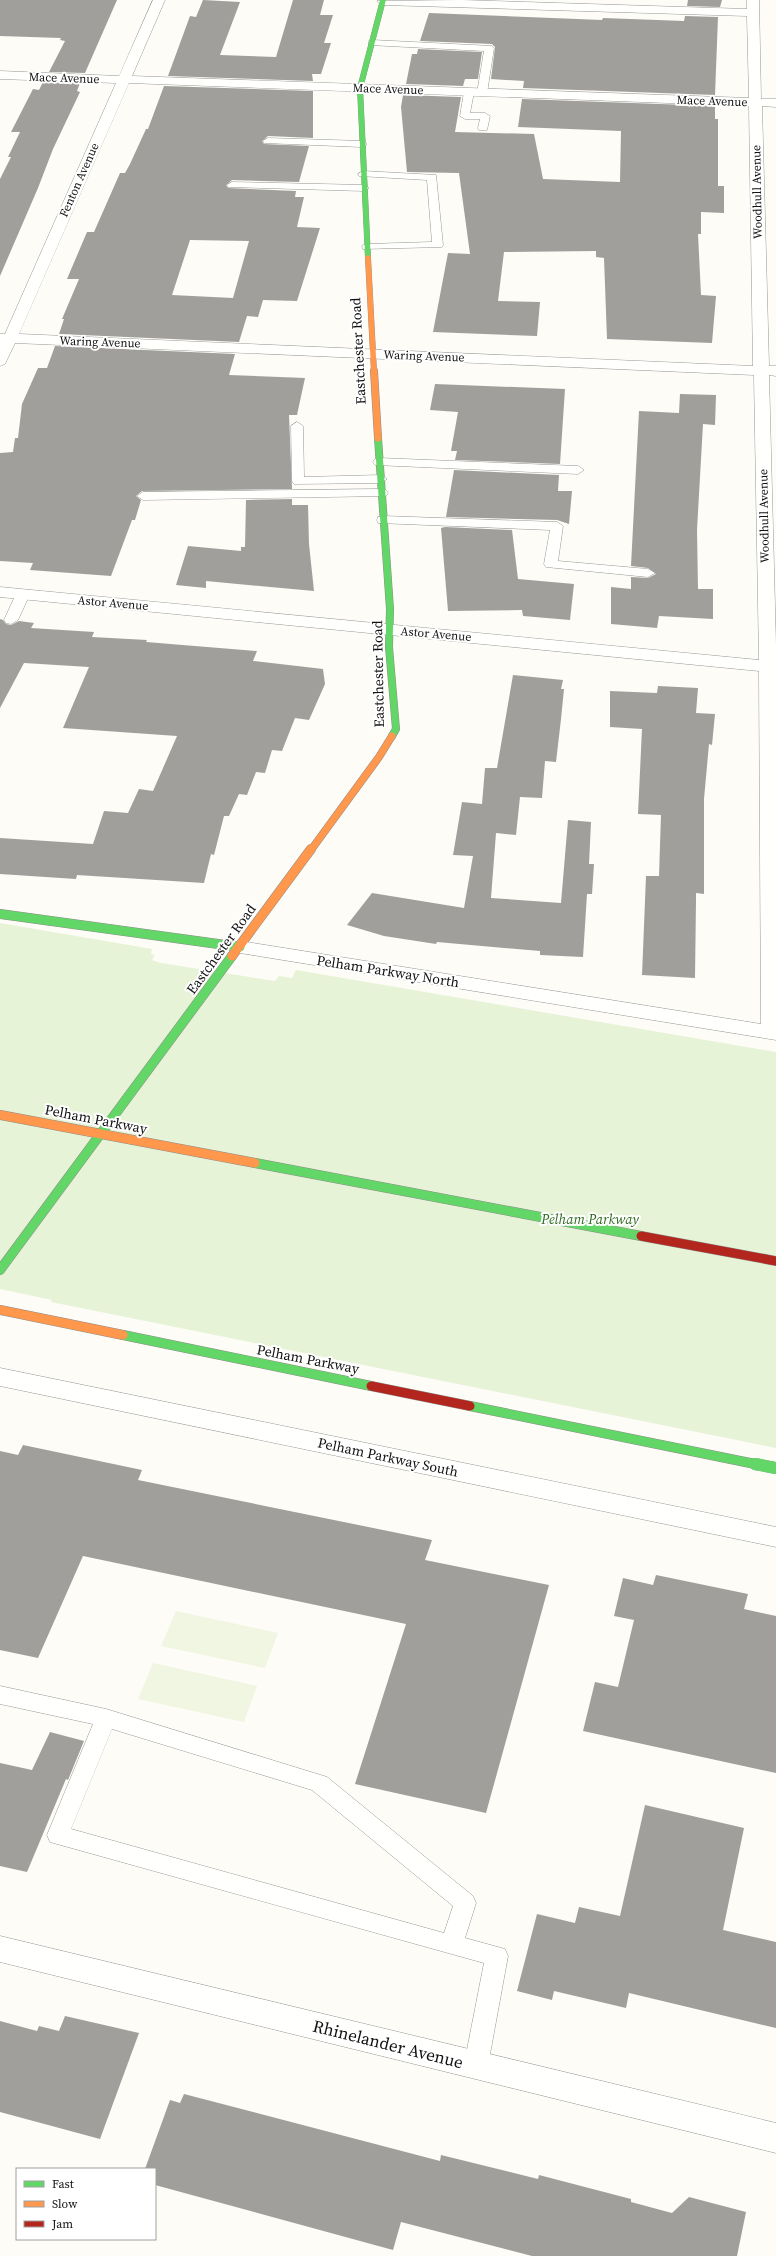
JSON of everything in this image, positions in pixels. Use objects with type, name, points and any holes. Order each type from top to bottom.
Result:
[{"type":"main road","name":"Eastchester Road","points":[[0,1270],[240,947],[379,757],[396,729],[389,648],[391,630],[372,354],[360,88],[383,0]]},
{"type":"main road","name":"Pelham Parkway North","points":[[0,914],[240,947]]},
{"type":"main road","name":"Pelham Parkway","points":[[0,1115],[776,1261]]},
{"type":"main road","name":"Pelham Parkway","points":[[0,1310],[776,1468]]},
{"type":"street","name":"Fenton Avenue","points":[[0,361],[5,338],[124,80],[159,0]]},
{"type":"street","points":[[383,0],[753,6]]},
{"type":"street","name":"Woodhull Avenue","points":[[753,6],[761,371],[772,667],[774,1033]]},
{"type":"street","name":"Mace Avenue","points":[[0,75],[776,103]]},
{"type":"street","name":"Waring Avenue","points":[[5,338],[776,372]]},
{"type":"street","name":"Astor Avenue","points":[[0,592],[772,667]]},
{"type":"street","name":"Pelham Parkway North","points":[[240,947],[774,1033]]},
{"type":"street","name":"Pelham Parkway South","points":[[0,1377],[776,1537]]},
{"type":"street","name":"Rhinelander Avenue","points":[[0,1949],[776,2138]]},
{"type":"lane","points":[[372,43],[489,48],[482,93]]},
{"type":"lane","points":[[469,92],[465,116],[485,116],[483,128]]},
{"type":"lane","points":[[268,141],[362,144]]},
{"type":"lane","points":[[364,174],[432,177],[438,245],[367,247]]},
{"type":"lane","points":[[232,185],[364,188]]},
{"type":"lane","points":[[297,426],[298,481],[381,479]]},
{"type":"lane","points":[[379,462],[578,470]]},
{"type":"lane","points":[[143,496],[382,493]]},
{"type":"lane","points":[[383,520],[557,526],[551,564],[648,573]]},
{"type":"lane","points":[[11,620],[23,594]]},
{"type":"lane","points":[[0,1695],[106,1718],[319,1783],[465,1903],[451,1945]]},
{"type":"lane","points":[[106,1718],[58,1835],[451,1945],[497,1956],[476,2065]]},
{"type":"green space","name":"Pelham Parkway","points":[[0,923],[152,949],[151,954],[155,955],[152,960],[161,963],[275,981],[279,976],[292,978],[296,970],[776,1052],[776,1448],[51,1302],[52,1300],[0,1289]]},
{"type":"green space","points":[[176,1611],[278,1633],[265,1668],[161,1646]]},
{"type":"green space","points":[[153,1663],[257,1686],[244,1722],[138,1699]]},
{"type":"building","points":[[0,0],[117,0],[85,73],[49,72],[65,41],[60,40],[61,38],[0,36]]},
{"type":"building","points":[[203,0],[240,2],[220,55],[276,57],[293,0],[324,0],[320,15],[333,15],[324,43],[331,43],[321,74],[312,74],[313,81],[168,76],[190,16],[196,17]]},
{"type":"building","points":[[688,0],[722,0],[720,7],[687,6]]},
{"type":"building","points":[[429,13],[602,20],[603,18],[684,21],[685,16],[718,17],[715,95],[523,88],[524,81],[491,79],[495,47],[492,44],[420,41]]},
{"type":"building","points":[[418,49],[482,52],[478,79],[465,79],[463,86],[406,84],[412,54],[417,54]]},
{"type":"building","points":[[43,82],[80,83],[77,91],[80,92],[53,149],[0,276],[0,179],[11,157],[8,157],[20,132],[11,132],[33,89],[39,90]]},
{"type":"building","points":[[164,86],[313,91],[313,138],[268,136],[262,141],[264,144],[309,146],[299,182],[232,180],[226,185],[228,188],[296,191],[295,197],[304,197],[297,227],[320,228],[297,301],[263,300],[258,317],[247,316],[239,342],[59,334],[64,319],[62,319],[79,279],[67,279],[87,232],[94,232],[120,173],[125,173],[146,129],[148,129]],"holes":[[[190,240],[249,241],[233,298],[172,295]]]},
{"type":"building","points":[[403,95],[461,97],[455,132],[534,134],[543,179],[620,182],[621,131],[518,127],[522,99],[715,106],[715,119],[718,119],[718,186],[724,186],[724,213],[701,212],[701,234],[698,234],[701,295],[716,296],[712,343],[607,339],[604,258],[596,257],[596,251],[504,252],[498,301],[540,302],[537,336],[433,332],[448,253],[470,254],[459,173],[407,172],[401,107]]},
{"type":"building","points":[[55,346],[235,354],[229,375],[305,378],[297,415],[289,415],[292,489],[142,491],[136,496],[141,500],[135,520],[132,520],[111,576],[30,570],[33,563],[0,561],[0,453],[13,452],[15,438],[18,438],[22,404],[38,368],[47,368]]},
{"type":"building","points":[[435,384],[565,389],[560,464],[455,460],[457,451],[451,451],[458,412],[430,410]]},
{"type":"building","points":[[680,394],[716,395],[715,425],[703,424],[697,530],[698,589],[713,589],[713,619],[659,616],[657,628],[611,624],[611,587],[631,589],[631,577],[648,578],[656,574],[648,568],[631,566],[639,411],[679,413]]},
{"type":"building","points":[[454,470],[559,475],[558,491],[572,491],[569,524],[557,520],[446,517]]},
{"type":"building","points":[[292,499],[292,505],[308,505],[309,544],[314,591],[206,581],[206,588],[176,585],[188,546],[241,551],[241,547],[245,547],[246,500]]},
{"type":"building","points":[[441,528],[512,530],[518,579],[574,584],[570,620],[523,616],[522,610],[448,611]]},
{"type":"building","points":[[0,619],[6,624],[11,625],[19,621],[34,623],[31,628],[94,632],[92,637],[147,640],[146,642],[257,651],[253,661],[323,669],[325,684],[309,720],[295,718],[282,751],[272,750],[265,773],[256,772],[247,795],[239,794],[229,816],[224,816],[214,855],[211,854],[204,883],[77,875],[76,879],[0,874],[0,838],[93,844],[104,811],[128,813],[139,789],[153,791],[177,736],[63,728],[89,667],[24,663],[0,708]]},
{"type":"building","points":[[513,675],[563,680],[561,689],[564,689],[556,762],[545,761],[542,798],[520,797],[516,835],[496,833],[491,898],[561,903],[568,820],[591,822],[589,864],[594,864],[592,894],[587,894],[583,957],[540,955],[540,951],[437,942],[436,944],[384,936],[347,925],[372,893],[464,908],[473,856],[453,855],[462,802],[482,804],[485,768],[497,768]]},
{"type":"building","points":[[658,686],[698,688],[696,713],[715,714],[712,745],[709,744],[704,799],[704,894],[696,893],[695,978],[642,975],[646,876],[659,876],[661,815],[638,814],[642,729],[610,727],[610,691],[657,693]]},
{"type":"building","points":[[23,1445],[142,1470],[138,1480],[432,1540],[425,1560],[549,1585],[486,1813],[355,1784],[406,1624],[83,1556],[38,1658],[0,1650],[0,1451],[18,1455]]},
{"type":"building","points":[[656,1575],[748,1594],[744,1609],[776,1616],[776,1773],[583,1731],[595,1682],[618,1687],[634,1620],[614,1616],[623,1578],[653,1585]]},
{"type":"building","points":[[50,1732],[84,1741],[68,1780],[66,1779],[27,1872],[0,1866],[0,1763],[32,1770]]},
{"type":"building","points":[[645,1805],[744,1828],[723,1930],[776,1942],[776,2028],[629,1993],[626,2008],[554,1991],[552,2000],[517,1991],[537,1914],[575,1923],[579,1907],[620,1916]]},
{"type":"building","points":[[65,2016],[139,2033],[100,2139],[0,2112],[0,2021],[37,2031],[39,2026],[59,2031]]},
{"type":"building","points":[[184,2094],[440,2161],[441,2155],[538,2179],[539,2175],[631,2199],[631,2202],[672,2213],[689,2197],[746,2212],[737,2256],[532,2256],[401,2222],[393,2250],[156,2185],[156,2168],[145,2168],[170,2100],[180,2103]]},
{"type":"traffic: fast","points":[[368,258],[360,88],[383,0]]},
{"type":"traffic: fast","points":[[378,438],[390,609],[389,647],[396,729],[392,736]]},
{"type":"traffic: fast","points":[[0,914],[240,947]]},
{"type":"traffic: fast","points":[[0,1270],[232,956]]},
{"type":"traffic: fast","points":[[255,1163],[641,1236]]},
{"type":"traffic: fast","points":[[123,1335],[371,1386]]},
{"type":"traffic: fast","points":[[470,1406],[776,1468]]},
{"type":"traffic: slow","points":[[368,258],[378,438]]},
{"type":"traffic: slow","points":[[232,956],[379,757],[392,736]]},
{"type":"traffic: slow","points":[[0,1115],[255,1163]]},
{"type":"traffic: slow","points":[[0,1310],[123,1335]]},
{"type":"traffic: jam","points":[[641,1236],[776,1261]]},
{"type":"traffic: jam","points":[[371,1386],[470,1406]]}]
